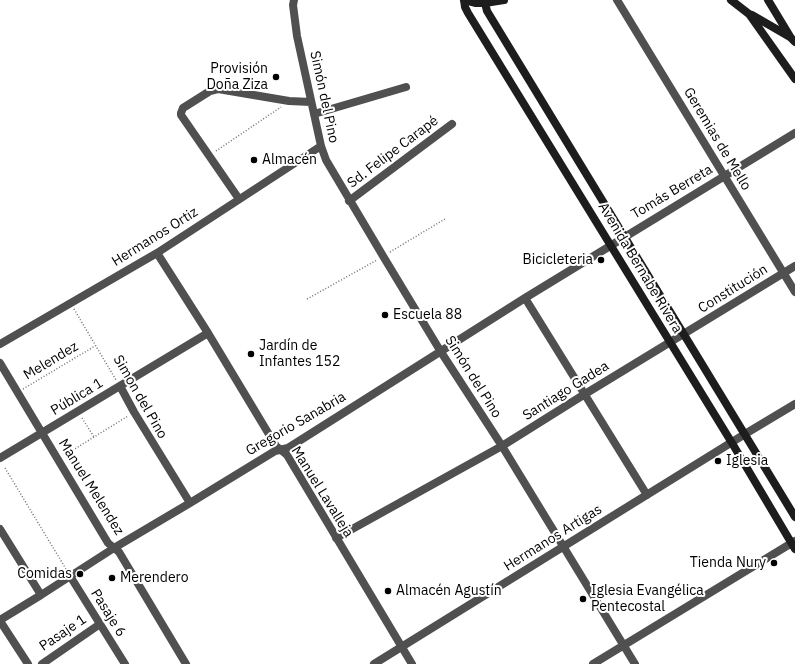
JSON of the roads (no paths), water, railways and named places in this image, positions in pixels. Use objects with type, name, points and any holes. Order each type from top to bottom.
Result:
[{"type":"street","name":"Simón del Pino","points":[[294,0],[293,5],[297,36],[321,146],[326,160],[349,201],[441,352],[502,446],[635,664]]},
{"type":"street","points":[[464,0],[475,3],[504,0]]},
{"type":"street","name":"Avenida Bernabe Rivera","points":[[464,0],[468,14],[794,544]]},
{"type":"street","name":"Geremias de Mello","points":[[617,0],[795,292]]},
{"type":"street","points":[[730,0],[793,40]]},
{"type":"street","points":[[768,0],[793,40]]},
{"type":"street","name":"Avenida Bernabe Rivera","points":[[485,3],[487,11],[795,517]]},
{"type":"street","points":[[750,14],[795,79]]},
{"type":"street","points":[[314,114],[406,87]]},
{"type":"street","points":[[239,199],[181,115],[183,108],[210,91],[218,89],[289,101],[311,102]]},
{"type":"street","name":"Sd. Felipe Carapé","points":[[349,201],[452,124]]},
{"type":"street","name":"Tomás Berreta","points":[[624,237],[795,133]]},
{"type":"street","name":"Hermanos Ortiz","points":[[0,344],[70,302],[157,253],[321,146]]},
{"type":"street","name":"Gregorio Sanabria","points":[[0,620],[114,548],[275,451],[288,448],[624,237]]},
{"type":"street","name":"Manuel Lavalleja","points":[[157,253],[208,333],[276,446],[287,455],[412,664]]},
{"type":"street","name":"Constitución","points":[[684,335],[795,266]]},
{"type":"street","points":[[525,298],[647,495]]},
{"type":"street","name":"Pública 1","points":[[0,458],[208,333]]},
{"type":"street","name":"Santiago Gadea","points":[[336,538],[502,446],[684,335]]},
{"type":"street","name":"Manuel Melendez","points":[[0,363],[108,543],[119,552],[186,664]]},
{"type":"street","name":"Simon del Pino","points":[[120,386],[134,412],[190,503]]},
{"type":"street","name":"Hermanos Artigas","points":[[374,664],[795,404]]},
{"type":"street","points":[[0,529],[41,595]]},
{"type":"street","points":[[593,664],[794,544]]},
{"type":"street","name":"Pasaje 6","points":[[70,576],[124,664]]},
{"type":"street","points":[[0,620],[28,664]]},
{"type":"street","name":"Pasaje 1","points":[[42,664],[100,624]]},
{"type":"place","name":"Provisión Doña Ziza","points":[[276,77]]},
{"type":"place","name":"Almacén","points":[[254,160]]},
{"type":"place","name":"Bicicleteria","points":[[601,260]]},
{"type":"place","name":"Escuela 88","points":[[385,315]]},
{"type":"place","name":"Jardín de Infantes 152","points":[[251,354]]},
{"type":"place","name":"Iglesia","points":[[718,461]]},
{"type":"place","name":"Tienda Nury","points":[[774,563]]},
{"type":"place","name":"Comidas","points":[[80,574]]},
{"type":"place","name":"Merendero","points":[[112,578]]},
{"type":"place","name":"Almacén Agustín","points":[[388,591]]},
{"type":"place","name":"Iglesia Evangélica Pentecostal","points":[[583,599]]}]
